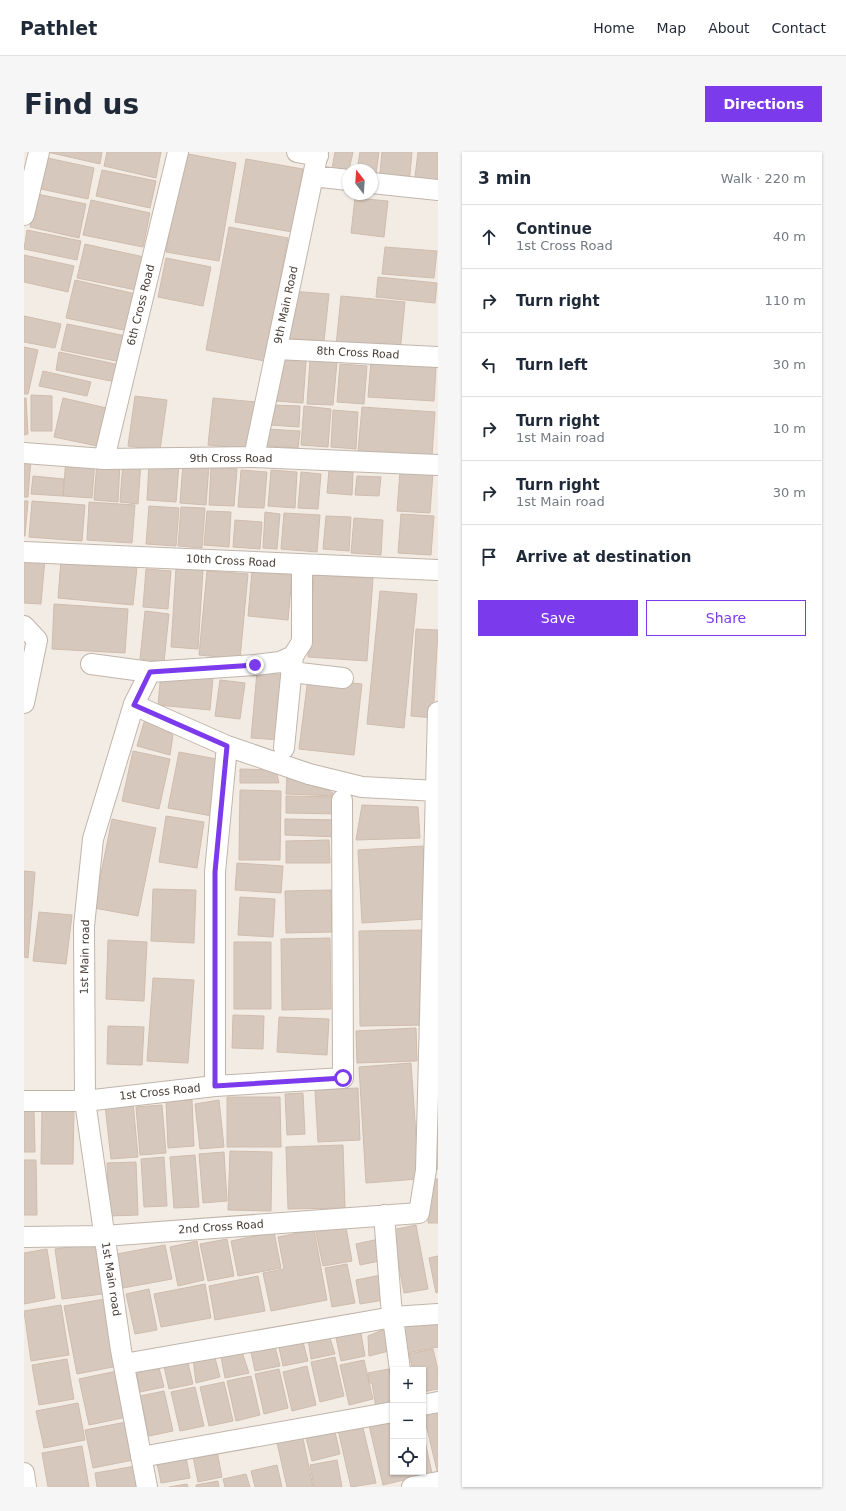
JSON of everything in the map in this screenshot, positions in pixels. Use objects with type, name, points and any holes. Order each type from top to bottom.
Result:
[{"type":"street","points":[[25,208],[39,152]]},
{"type":"street","name":"6th Cross Road","points":[[104,459],[178,152]]},
{"type":"street","points":[[298,152],[318,154]]},
{"type":"street","name":"9th Main Road","points":[[254,457],[318,154]]},
{"type":"street","points":[[313,176],[342,179]]},
{"type":"street","points":[[378,183],[438,190]]},
{"type":"street","name":"8th Cross Road","points":[[277,349],[438,357]]},
{"type":"street","name":"9th Cross Road","points":[[24,453],[104,459],[254,457],[438,465]]},
{"type":"street","name":"10th Cross Road","points":[[24,552],[438,570]]},
{"type":"street","points":[[284,748],[292,664],[302,642],[302,565]]},
{"type":"street","points":[[24,703],[30,633]]},
{"type":"street","points":[[91,664],[150,672],[280,662],[343,678]]},
{"type":"street","name":"1st Main road","points":[[147,1487],[124,1364],[84,1100],[84,926],[93,839],[134,705],[150,672]]},
{"type":"street","points":[[134,705],[227,746],[309,774],[362,787],[437,791]]},
{"type":"street","points":[[432,1171],[438,712]]},
{"type":"street","points":[[215,1086],[215,872],[227,746]]},
{"type":"street","name":"1st Cross Road","points":[[24,1101],[84,1100],[215,1086],[343,1078],[342,800]]},
{"type":"street","name":"2nd Cross Road","points":[[24,1237],[104,1236],[419,1213],[432,1171]]},
{"type":"street","points":[[384,1215],[393,1317],[400,1367]]},
{"type":"street","points":[[124,1364],[393,1317],[438,1314]]},
{"type":"street","points":[[426,1404],[438,1402]]},
{"type":"street","points":[[141,1457],[390,1413]]},
{"type":"street","points":[[24,1473],[26,1487]]},
{"type":"street","points":[[412,1487],[438,1484]]},
{"type":"building","points":[[47,152],[102,152],[100,164]]},
{"type":"building","points":[[107,152],[161,152],[156,178],[104,166]]},
{"type":"building","points":[[335,152],[353,152],[350,164],[342,164],[342,172],[331,174]]},
{"type":"building","points":[[360,152],[379,152],[377,164],[358,164]]},
{"type":"building","points":[[382,152],[412,152],[409,185],[379,182]]},
{"type":"building","points":[[418,152],[438,152],[438,187],[414,185]]},
{"type":"building","points":[[183,153],[236,163],[219,261],[166,252]]},
{"type":"building","points":[[43,157],[94,168],[88,199],[36,188]]},
{"type":"building","points":[[246,159],[303,169],[292,232],[235,222]]},
{"type":"building","points":[[102,170],[156,181],[150,208],[96,196]]},
{"type":"building","points":[[37,194],[86,204],[79,238],[30,227]]},
{"type":"building","points":[[91,200],[150,213],[143,247],[83,235]]},
{"type":"building","points":[[355,200],[388,201],[384,237],[351,233]]},
{"type":"building","points":[[229,227],[288,238],[265,361],[206,350]]},
{"type":"building","points":[[27,230],[81,241],[77,260],[24,249]]},
{"type":"building","points":[[85,244],[144,257],[136,290],[77,278]]},
{"type":"building","points":[[385,247],[437,251],[434,278],[382,274]]},
{"type":"building","points":[[24,255],[74,266],[68,292],[24,282]]},
{"type":"building","points":[[166,258],[211,267],[203,306],[158,297]]},
{"type":"building","points":[[378,277],[437,283],[435,303],[376,297]]},
{"type":"building","points":[[75,280],[136,294],[128,331],[66,318]]},
{"type":"building","points":[[290,291],[329,294],[324,341],[285,338]]},
{"type":"building","points":[[341,296],[405,302],[400,352],[336,346]]},
{"type":"building","points":[[24,316],[61,324],[55,348],[24,342]]},
{"type":"building","points":[[67,324],[126,336],[121,362],[61,350]]},
{"type":"building","points":[[24,347],[38,350],[28,394],[24,394]]},
{"type":"building","points":[[59,352],[120,365],[116,382],[56,370]]},
{"type":"building","points":[[279,359],[306,361],[303,403],[276,401]]},
{"type":"building","points":[[310,360],[337,362],[333,405],[307,404]]},
{"type":"building","points":[[371,361],[436,366],[434,401],[368,397]]},
{"type":"building","points":[[340,364],[367,366],[364,404],[337,402]]},
{"type":"building","points":[[43,371],[91,382],[87,396],[39,386]]},
{"type":"building","points":[[31,395],[52,396],[52,431],[31,431]]},
{"type":"building","points":[[135,396],[167,400],[160,450],[128,446]]},
{"type":"building","points":[[24,398],[26,398],[28,434],[24,435]]},
{"type":"building","points":[[63,398],[111,409],[102,447],[54,437]]},
{"type":"building","points":[[213,398],[256,402],[251,449],[208,445]]},
{"type":"building","points":[[271,405],[300,406],[299,427],[270,425]]},
{"type":"building","points":[[304,406],[331,409],[328,447],[301,445]]},
{"type":"building","points":[[362,407],[435,412],[432,456],[358,451]]},
{"type":"building","points":[[333,410],[358,412],[356,449],[331,447]]},
{"type":"building","points":[[267,429],[300,431],[298,448],[266,446]]},
{"type":"building","points":[[24,458],[31,458],[28,497],[24,497]]},
{"type":"building","points":[[66,459],[95,461],[92,498],[63,496]]},
{"type":"building","points":[[123,460],[141,461],[138,504],[120,502]]},
{"type":"building","points":[[97,461],[120,463],[118,502],[94,500]]},
{"type":"building","points":[[149,463],[179,465],[176,502],[147,500]]},
{"type":"building","points":[[183,463],[209,465],[206,505],[180,503]]},
{"type":"building","points":[[211,467],[237,469],[234,506],[209,505]]},
{"type":"building","points":[[241,470],[267,472],[264,508],[238,507]]},
{"type":"building","points":[[271,470],[297,472],[295,508],[268,506]]},
{"type":"building","points":[[329,470],[353,472],[352,495],[327,493]]},
{"type":"building","points":[[400,471],[433,473],[430,513],[397,511]]},
{"type":"building","points":[[301,472],[321,474],[318,509],[298,508]]},
{"type":"building","points":[[33,476],[64,479],[63,496],[31,494]]},
{"type":"building","points":[[357,476],[381,477],[379,496],[355,495]]},
{"type":"building","points":[[24,501],[28,501],[25,536],[24,536]]},
{"type":"building","points":[[32,501],[85,505],[82,541],[29,537]]},
{"type":"building","points":[[89,502],[135,505],[132,543],[87,540]]},
{"type":"building","points":[[149,506],[179,508],[176,546],[146,544]]},
{"type":"building","points":[[181,507],[205,508],[202,548],[178,546]]},
{"type":"building","points":[[207,511],[231,512],[229,547],[204,545]]},
{"type":"building","points":[[265,512],[280,514],[277,549],[263,548]]},
{"type":"building","points":[[284,513],[320,515],[317,552],[281,549]]},
{"type":"building","points":[[401,514],[434,516],[431,555],[398,553]]},
{"type":"building","points":[[326,516],[351,517],[349,551],[323,549]]},
{"type":"building","points":[[354,518],[383,520],[381,555],[351,553]]},
{"type":"building","points":[[235,520],[262,522],[260,549],[233,547]]},
{"type":"building","points":[[24,556],[45,558],[41,604],[24,603]]},
{"type":"building","points":[[61,560],[137,567],[133,605],[58,598]]},
{"type":"building","points":[[176,568],[203,570],[198,649],[171,647]]},
{"type":"building","points":[[146,569],[171,571],[168,609],[143,607]]},
{"type":"building","points":[[207,571],[248,574],[240,659],[199,655]]},
{"type":"building","points":[[252,571],[292,575],[288,620],[248,616]]},
{"type":"building","points":[[314,575],[373,578],[367,661],[308,657]]},
{"type":"building","points":[[380,591],[417,594],[404,728],[367,724]]},
{"type":"building","points":[[54,604],[128,609],[125,653],[52,649]]},
{"type":"building","points":[[145,611],[169,614],[164,662],[140,659]]},
{"type":"building","points":[[416,629],[438,630],[433,718],[411,716]]},
{"type":"building","points":[[257,672],[287,675],[281,740],[251,738]]},
{"type":"building","points":[[161,673],[213,678],[210,710],[158,705]]},
{"type":"building","points":[[308,678],[362,684],[354,755],[299,749]]},
{"type":"building","points":[[220,680],[245,683],[240,719],[215,716]]},
{"type":"building","points":[[145,719],[173,735],[170,755],[137,746]]},
{"type":"building","points":[[133,751],[170,759],[159,809],[122,801]]},
{"type":"building","points":[[179,752],[222,760],[212,816],[168,808]]},
{"type":"building","points":[[240,769],[276,770],[279,783],[240,783]]},
{"type":"building","points":[[287,775],[327,789],[337,796],[286,794]]},
{"type":"building","points":[[240,790],[281,791],[280,860],[239,860]]},
{"type":"building","points":[[286,796],[339,797],[339,814],[286,813]]},
{"type":"building","points":[[362,805],[418,807],[420,838],[356,840]]},
{"type":"building","points":[[166,816],[204,822],[197,868],[159,862]]},
{"type":"building","points":[[112,819],[156,828],[138,916],[94,908]]},
{"type":"building","points":[[285,819],[340,820],[339,837],[285,835]]},
{"type":"building","points":[[329,840],[330,863],[286,863],[286,841]]},
{"type":"building","points":[[423,846],[427,919],[362,923],[358,850]]},
{"type":"building","points":[[237,863],[283,866],[281,893],[235,890]]},
{"type":"building","points":[[24,871],[35,872],[28,958],[24,957]]},
{"type":"building","points":[[153,889],[196,890],[194,943],[151,941]]},
{"type":"building","points":[[331,890],[332,932],[286,933],[285,891]]},
{"type":"building","points":[[240,897],[275,899],[273,937],[238,935]]},
{"type":"building","points":[[39,912],[72,915],[66,964],[33,961]]},
{"type":"building","points":[[425,930],[426,1025],[360,1026],[359,931]]},
{"type":"building","points":[[330,938],[331,1009],[282,1010],[281,939]]},
{"type":"building","points":[[108,940],[147,942],[144,1001],[106,999]]},
{"type":"building","points":[[234,942],[271,942],[271,1009],[234,1009]]},
{"type":"building","points":[[153,978],[194,980],[188,1063],[147,1061]]},
{"type":"building","points":[[233,1015],[264,1016],[263,1049],[232,1048]]},
{"type":"building","points":[[279,1017],[329,1019],[327,1055],[277,1052]]},
{"type":"building","points":[[108,1026],[144,1027],[142,1065],[107,1064]]},
{"type":"building","points":[[416,1028],[417,1061],[357,1063],[356,1031]]},
{"type":"building","points":[[411,1063],[419,1179],[366,1183],[359,1067]]},
{"type":"building","points":[[358,1088],[360,1140],[318,1142],[315,1090]]},
{"type":"building","points":[[303,1093],[305,1134],[287,1135],[285,1094]]},
{"type":"building","points":[[227,1097],[280,1097],[281,1147],[227,1147]]},
{"type":"building","points":[[192,1100],[194,1146],[168,1148],[166,1101]]},
{"type":"building","points":[[219,1100],[224,1147],[200,1149],[195,1104]]},
{"type":"building","points":[[133,1102],[138,1157],[111,1159],[105,1105]]},
{"type":"building","points":[[162,1105],[166,1153],[140,1155],[136,1107]]},
{"type":"building","points":[[42,1108],[74,1108],[73,1164],[41,1164]]},
{"type":"building","points":[[24,1110],[34,1110],[35,1152],[24,1152]]},
{"type":"building","points":[[434,1130],[438,1130],[438,1169],[434,1169]]},
{"type":"building","points":[[343,1145],[345,1208],[288,1209],[286,1147]]},
{"type":"building","points":[[230,1151],[272,1152],[271,1211],[228,1210]]},
{"type":"building","points":[[224,1152],[227,1201],[203,1203],[199,1154]]},
{"type":"building","points":[[195,1155],[199,1207],[174,1208],[170,1157]]},
{"type":"building","points":[[164,1157],[167,1206],[144,1207],[141,1159]]},
{"type":"building","points":[[24,1160],[36,1160],[37,1215],[24,1215]]},
{"type":"building","points":[[136,1162],[138,1215],[109,1216],[107,1163]]},
{"type":"building","points":[[429,1179],[438,1179],[438,1223],[428,1223]]},
{"type":"building","points":[[345,1222],[352,1261],[323,1266],[315,1228]]},
{"type":"building","points":[[416,1225],[428,1289],[404,1293],[392,1230]]},
{"type":"building","points":[[314,1230],[327,1300],[271,1311],[263,1273],[284,1269],[278,1237]]},
{"type":"building","points":[[274,1232],[281,1268],[238,1276],[231,1241]]},
{"type":"building","points":[[227,1239],[234,1276],[208,1281],[200,1244]]},
{"type":"building","points":[[379,1239],[384,1260],[360,1265],[356,1244]]},
{"type":"building","points":[[197,1241],[204,1280],[178,1286],[170,1247]]},
{"type":"building","points":[[96,1243],[103,1294],[62,1299],[55,1249]]},
{"type":"building","points":[[165,1245],[172,1279],[123,1288],[117,1254]]},
{"type":"building","points":[[47,1249],[55,1298],[24,1304],[24,1253]]},
{"type":"building","points":[[438,1256],[438,1292],[436,1293],[429,1258]]},
{"type":"building","points":[[347,1264],[355,1303],[332,1307],[325,1268]]},
{"type":"building","points":[[381,1275],[384,1300],[360,1304],[356,1280]]},
{"type":"building","points":[[258,1276],[265,1311],[215,1320],[209,1286]]},
{"type":"building","points":[[205,1284],[211,1318],[161,1327],[154,1294]]},
{"type":"building","points":[[149,1289],[157,1330],[135,1334],[126,1294]]},
{"type":"building","points":[[105,1299],[118,1366],[77,1374],[64,1306]]},
{"type":"building","points":[[61,1305],[69,1355],[31,1361],[24,1311]]},
{"type":"building","points":[[438,1321],[438,1347],[407,1353],[403,1324]]},
{"type":"building","points":[[360,1328],[365,1356],[341,1361],[335,1333]]},
{"type":"building","points":[[385,1329],[393,1350],[369,1356],[368,1336]]},
{"type":"building","points":[[329,1335],[335,1354],[311,1359],[308,1339]]},
{"type":"building","points":[[302,1338],[308,1361],[283,1366],[278,1343]]},
{"type":"building","points":[[274,1343],[280,1366],[255,1371],[250,1347]]},
{"type":"building","points":[[241,1349],[249,1373],[225,1378],[220,1352]]},
{"type":"building","points":[[433,1349],[438,1370],[438,1389],[426,1391],[426,1367],[412,1367],[409,1354]]},
{"type":"building","points":[[214,1354],[220,1377],[196,1383],[193,1358]]},
{"type":"building","points":[[335,1357],[344,1396],[320,1402],[311,1362]]},
{"type":"building","points":[[67,1359],[74,1399],[39,1405],[32,1365]]},
{"type":"building","points":[[187,1359],[193,1384],[169,1389],[163,1362]]},
{"type":"building","points":[[364,1360],[373,1399],[349,1405],[340,1365]]},
{"type":"building","points":[[158,1364],[164,1387],[140,1392],[136,1369]]},
{"type":"building","points":[[307,1366],[316,1405],[292,1411],[283,1372]]},
{"type":"building","points":[[279,1369],[288,1408],[264,1414],[255,1374]]},
{"type":"building","points":[[390,1369],[390,1408],[376,1408],[372,1383],[369,1383],[368,1373]]},
{"type":"building","points":[[117,1371],[127,1417],[89,1425],[79,1379]]},
{"type":"building","points":[[251,1376],[260,1415],[236,1421],[227,1381]]},
{"type":"building","points":[[224,1382],[233,1421],[209,1426],[200,1387]]},
{"type":"building","points":[[195,1387],[204,1426],[180,1431],[171,1392]]},
{"type":"building","points":[[164,1391],[173,1431],[149,1436],[140,1396]]},
{"type":"building","points":[[78,1403],[85,1440],[44,1448],[36,1411]]},
{"type":"building","points":[[438,1409],[438,1475],[426,1425],[426,1411]]},
{"type":"building","points":[[390,1416],[390,1475],[424,1475],[383,1485],[368,1421]]},
{"type":"building","points":[[126,1422],[133,1460],[93,1468],[85,1430]]},
{"type":"building","points":[[333,1423],[340,1454],[312,1461],[304,1430]]},
{"type":"building","points":[[362,1424],[376,1483],[351,1487],[338,1430]]},
{"type":"building","points":[[301,1429],[313,1487],[287,1487],[275,1434]]},
{"type":"building","points":[[82,1446],[89,1487],[48,1487],[42,1453]]},
{"type":"building","points":[[216,1446],[222,1477],[198,1482],[192,1451]]},
{"type":"building","points":[[426,1446],[432,1473],[426,1474]]},
{"type":"building","points":[[185,1452],[190,1478],[161,1483],[156,1458]]},
{"type":"building","points":[[337,1460],[342,1487],[314,1487],[310,1465]]},
{"type":"building","points":[[277,1465],[282,1487],[255,1487],[251,1471]]},
{"type":"building","points":[[136,1466],[140,1487],[97,1487],[95,1473]]},
{"type":"building","points":[[246,1474],[250,1487],[225,1487],[223,1479]]},
{"type":"building","points":[[218,1481],[219,1487],[196,1487],[196,1485]]},
{"type":"building","points":[[187,1484],[188,1487],[169,1487]]},
{"type":"route","points":[[255,665],[150,672],[134,705],[227,746],[215,872],[215,1086],[343,1078]]}]
